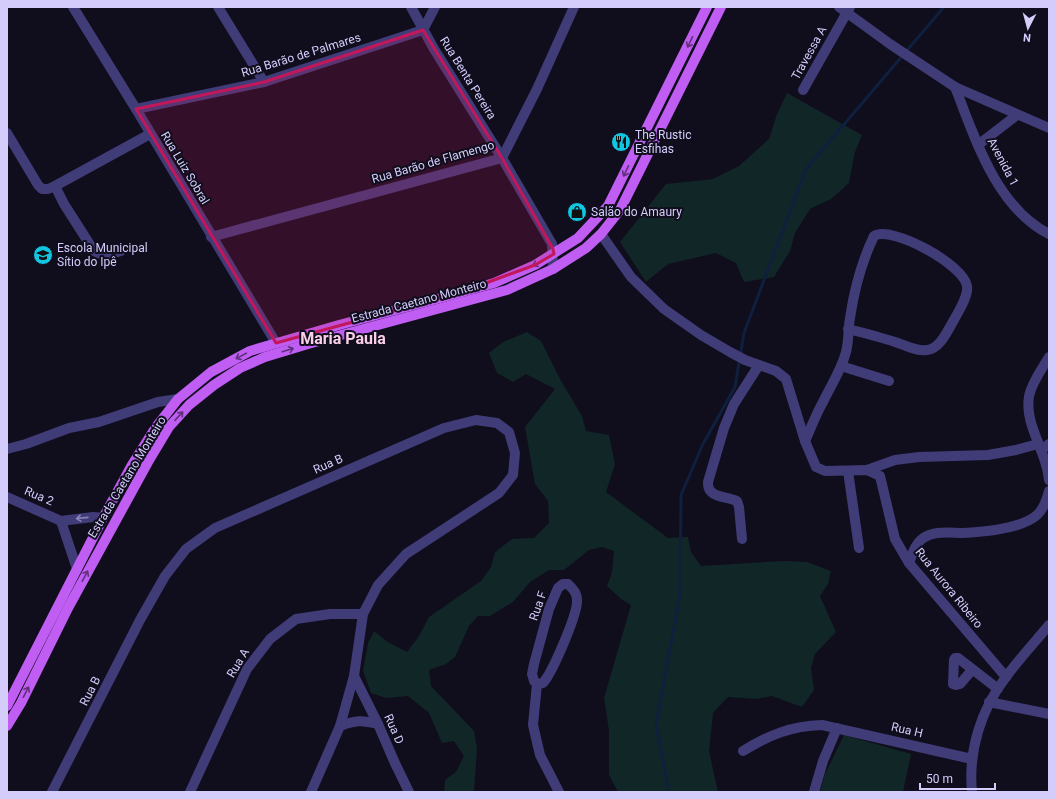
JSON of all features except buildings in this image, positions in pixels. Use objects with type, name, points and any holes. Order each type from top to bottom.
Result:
[{"type":"main road","name":"Estrada Caetano Monteiro","points":[[7,706],[103,518],[132,465],[152,433],[178,399],[211,372],[250,351],[276,342],[494,283],[535,265],[578,238],[608,206],[707,7]]},
{"type":"main road","name":"Estrada Caetano Monteiro","points":[[7,726],[21,703],[71,601],[144,469],[170,426],[189,405],[214,385],[240,368],[265,357],[507,290],[554,269],[586,248],[601,234],[620,210],[721,7]]},
{"type":"street","name":"Rua Luiz Sobral","points":[[73,7],[276,342]]},
{"type":"street","points":[[218,7],[264,82]]},
{"type":"street","name":"Rua Benta Pereira","points":[[411,7],[552,244],[554,269]]},
{"type":"street","points":[[424,30],[435,7]]},
{"type":"street","name":"Rua Barão de Flamengo","points":[[211,237],[502,158],[537,89],[574,7]]},
{"type":"street","points":[[845,9],[890,44],[955,87],[1049,128]]},
{"type":"street","name":"Travessa A","points":[[803,90],[845,9]]},
{"type":"street","name":"Rua Barão de Palmares","points":[[136,109],[264,82],[424,30]]},
{"type":"street","name":"Avenida 1","points":[[955,87],[978,146],[1000,188],[1014,206],[1033,223],[1049,234]]},
{"type":"street","points":[[978,146],[1017,115]]},
{"type":"street","points":[[7,133],[38,185],[42,189],[48,189],[55,186],[150,134]]},
{"type":"street","points":[[55,186],[94,251],[100,255],[107,255],[121,251]]},
{"type":"street","points":[[805,441],[823,401],[835,382],[841,366],[846,351],[848,329],[852,306],[864,262],[874,236],[882,233],[899,237],[922,247],[950,264],[967,281],[968,288],[966,296],[956,316],[946,334],[938,344],[929,350],[917,349],[874,335],[848,329]]},
{"type":"street","points":[[601,234],[631,277],[664,309],[701,335],[730,352],[776,371],[786,378],[805,441],[816,467],[825,471],[867,470],[895,460],[919,457],[988,455],[1049,444]]},
{"type":"street","points":[[1049,357],[1035,379],[1029,396],[1029,410],[1034,433],[1046,465],[1049,480]]},
{"type":"street","points":[[742,539],[739,507],[737,501],[712,494],[708,488],[708,482],[724,428],[734,404],[759,365]]},
{"type":"street","points":[[841,366],[889,381]]},
{"type":"street","points":[[7,449],[26,444],[69,428],[112,418],[158,402],[178,399]]},
{"type":"street","name":"Rua B","points":[[52,792],[165,576],[186,549],[215,528],[444,428],[476,420],[497,423],[509,432],[515,453],[513,475],[499,493],[406,554],[378,585],[363,614]]},
{"type":"street","name":"Rua Aurora Ribeiro","points":[[867,470],[880,476],[895,539],[909,563],[1006,676]]},
{"type":"street","points":[[848,471],[859,548]]},
{"type":"street","points":[[909,563],[915,547],[921,539],[931,534],[992,530],[1021,524],[1037,515],[1047,501],[1049,491]]},
{"type":"street","name":"Rua 2","points":[[7,496],[61,521],[93,517],[103,518]]},
{"type":"street","name":"Rua 2","points":[[61,521],[77,569]]},
{"type":"street","name":"Rua F","points":[[537,684],[543,683],[550,673],[576,612],[577,600],[574,590],[568,584],[563,584],[558,588],[550,609],[532,674],[534,681],[537,684],[533,724],[540,755],[559,792]]},
{"type":"street","name":"Rua A","points":[[190,792],[247,670],[270,639],[296,619],[330,614],[363,614]]},
{"type":"street","points":[[311,792],[340,726],[354,676],[363,614]]},
{"type":"street","points":[[972,792],[972,758],[979,729],[989,702],[1006,676],[1049,625]]},
{"type":"street","points":[[972,670],[998,689]]},
{"type":"street","name":"Rua D","points":[[354,676],[409,792]]},
{"type":"street","points":[[989,702],[1049,714]]},
{"type":"street","points":[[340,726],[363,720],[378,724]]},
{"type":"street","name":"Rua H","points":[[743,750],[760,740],[784,730],[807,725],[822,725],[972,758]]},
{"type":"street","points":[[814,792],[823,761],[837,728]]},
{"type":"highlighted area","points":[[423,30],[502,158],[553,249],[554,254],[535,265],[459,293],[276,343],[136,109],[264,82]]},
{"type":"green space","points":[[787,93],[862,135],[855,152],[849,183],[831,199],[810,209],[795,233],[790,251],[774,277],[744,282],[736,263],[716,253],[668,264],[646,282],[620,242],[666,184],[713,179],[739,166],[769,139],[777,114]]},
{"type":"green space","points":[[527,332],[541,341],[560,379],[582,416],[586,431],[609,435],[615,464],[606,492],[668,538],[688,537],[691,552],[701,566],[784,561],[807,562],[831,571],[828,584],[820,596],[836,632],[815,654],[811,668],[814,690],[802,707],[772,696],[757,699],[728,697],[713,713],[709,751],[718,792],[618,792],[609,775],[609,731],[604,698],[631,605],[621,599],[607,586],[612,572],[614,551],[602,547],[589,550],[564,570],[549,570],[530,582],[513,602],[490,616],[478,616],[469,626],[455,657],[446,664],[429,670],[431,686],[474,731],[477,748],[474,792],[444,792],[445,780],[456,772],[464,756],[454,741],[442,743],[429,713],[408,696],[386,698],[371,693],[363,671],[368,643],[374,631],[388,642],[407,652],[419,636],[429,617],[481,581],[491,567],[495,552],[512,539],[534,538],[549,523],[548,501],[535,484],[525,427],[555,389],[526,374],[513,382],[497,373],[489,353],[503,342]]},
{"type":"green space","points":[[844,735],[911,754],[903,792],[820,792],[825,774]]},
{"type":"waterway","points":[[669,792],[656,725],[680,595],[681,495],[703,444],[735,387],[744,333],[806,169],[944,7]]},
{"type":"place","name":"The Rustic Esfihas","points":[[621,142]]},
{"type":"place","name":"Salão do Amaury","points":[[577,212]]},
{"type":"place","name":"Escola Municipal Sítio do Ipê","points":[[43,255]]},
{"type":"district","name":"Maria Paula","points":[[343,338]]}]
